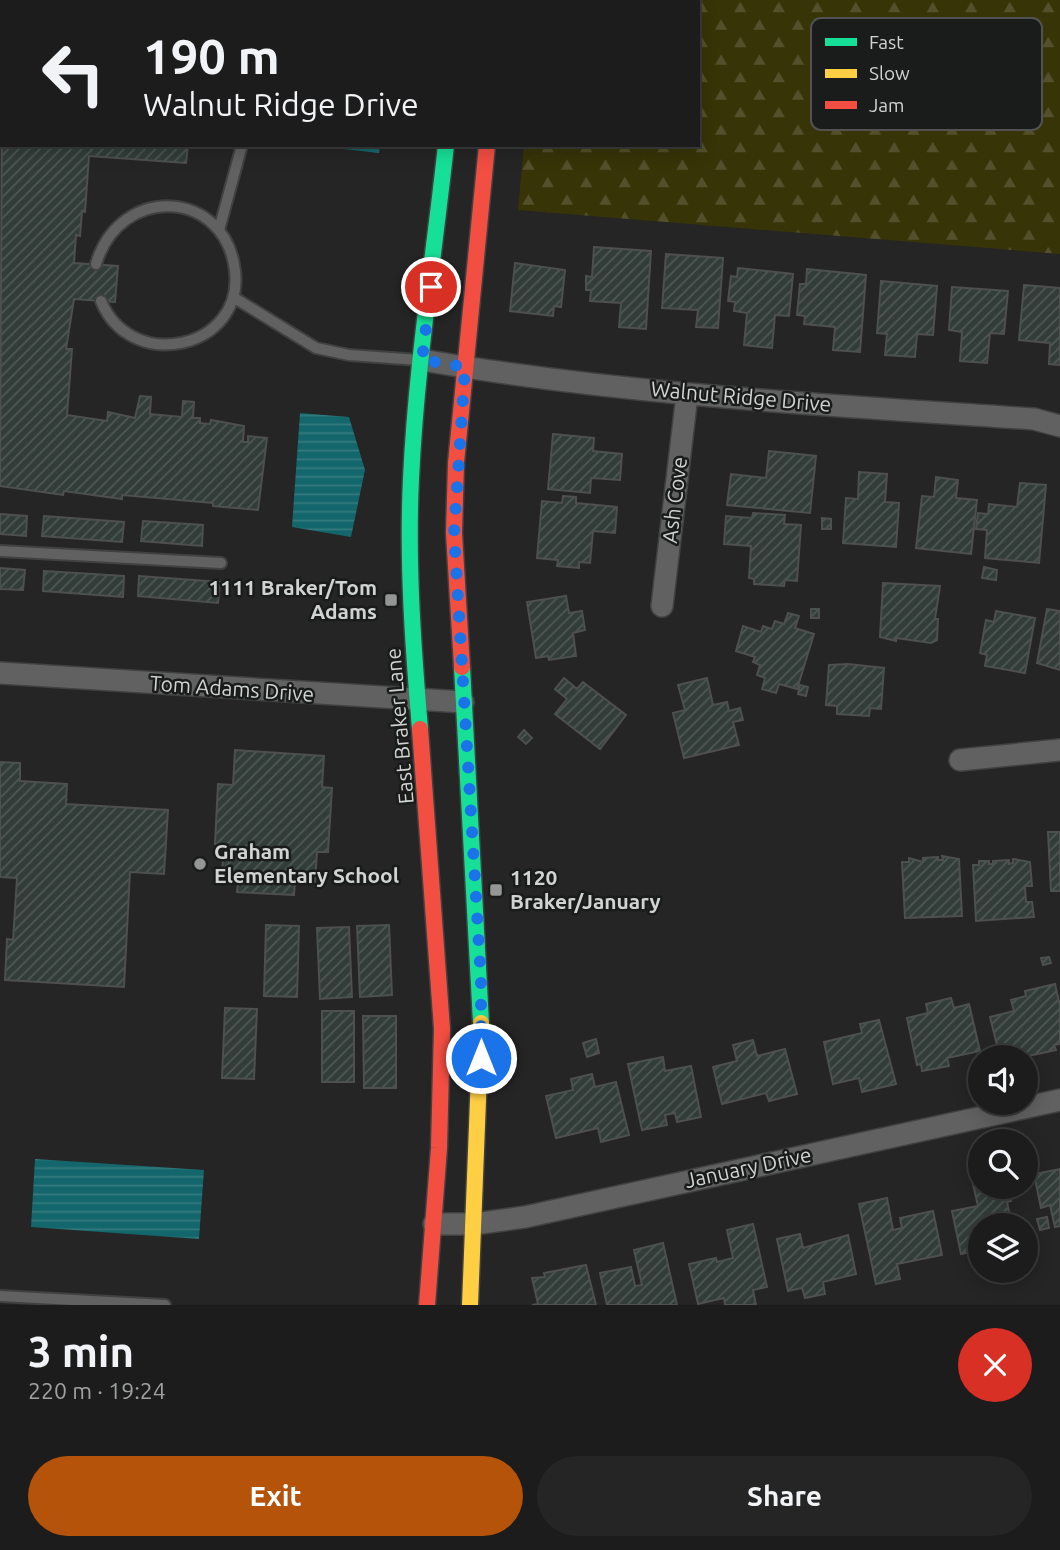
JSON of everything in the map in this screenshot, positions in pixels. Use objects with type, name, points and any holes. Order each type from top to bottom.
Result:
[{"type":"main road","name":"East Braker Lane","points":[[427,1305],[442,1059],[441,992],[419,701],[410,530],[413,441],[446,147]]},
{"type":"main road","points":[[470,1305],[481,1058],[481,980],[454,533],[465,367],[487,147]]},
{"type":"street","name":"Walnut Ridge Drive","points":[[422,360],[687,395],[1034,419],[1060,426]]},
{"type":"street","name":"Ash Cove","points":[[662,606],[687,395]]},
{"type":"street","name":"Tom Adams Drive","points":[[0,673],[463,702]]},
{"type":"street","points":[[960,760],[1060,750]]},
{"type":"street","name":"January Drive","points":[[434,1224],[474,1224],[525,1217],[1060,1100]]},
{"type":"lane","points":[[219,230],[241,147]]},
{"type":"lane","points":[[96,264],[101,247],[114,228],[133,213],[155,206],[178,207],[201,215],[219,230],[231,251],[236,274],[233,297],[222,317],[206,333],[186,344],[163,346],[141,342],[121,330],[106,313],[101,301]]},
{"type":"lane","points":[[233,297],[316,348],[349,355],[422,360]]},
{"type":"lane","points":[[0,551],[221,564]]},
{"type":"lane","points":[[0,1296],[165,1305]]},
{"type":"green space","points":[[700,0],[1060,0],[1060,254],[518,210],[524,147],[700,147]]},
{"type":"water","points":[[326,147],[380,147],[379,153]]},
{"type":"water","points":[[300,413],[349,417],[365,470],[351,537],[292,527]]},
{"type":"water","points":[[35,1159],[204,1170],[199,1239],[31,1227]]},
{"type":"building","points":[[2,147],[188,147],[186,163],[89,156],[85,212],[82,211],[80,236],[76,235],[74,263],[118,266],[115,302],[74,299],[66,349],[72,349],[67,415],[107,421],[108,412],[135,418],[140,396],[151,397],[150,414],[182,417],[183,401],[194,402],[193,418],[200,418],[200,423],[210,424],[211,420],[244,426],[243,442],[248,442],[248,436],[267,438],[258,510],[122,495],[122,499],[64,491],[63,495],[0,486]]},
{"type":"building","points":[[594,247],[651,251],[646,329],[619,327],[621,303],[590,301],[591,290],[586,290],[586,276],[592,277]]},
{"type":"building","points":[[666,254],[723,258],[718,328],[696,327],[698,310],[662,308]]},
{"type":"building","points":[[515,263],[565,270],[561,307],[554,306],[553,316],[510,311]]},
{"type":"building","points":[[738,268],[793,274],[789,316],[775,315],[772,348],[744,345],[747,313],[734,311],[735,302],[728,301],[731,276],[737,277]]},
{"type":"building","points":[[807,269],[866,275],[860,352],[833,350],[835,327],[804,324],[805,316],[797,315],[800,284],[806,284]]},
{"type":"building","points":[[881,281],[937,286],[933,335],[917,334],[915,357],[885,355],[887,334],[877,333]]},
{"type":"building","points":[[1024,285],[1060,288],[1060,365],[1049,364],[1050,343],[1019,340]]},
{"type":"building","points":[[952,287],[1008,291],[1004,334],[990,333],[987,363],[960,361],[962,332],[949,330]]},
{"type":"building","points":[[553,434],[594,438],[593,451],[622,454],[620,480],[591,478],[590,493],[548,489]]},
{"type":"building","points":[[769,451],[816,456],[810,513],[727,505],[731,474],[766,478]]},
{"type":"building","points":[[859,472],[887,474],[885,502],[899,503],[896,547],[843,543],[846,498],[858,499]]},
{"type":"building","points":[[936,477],[958,480],[956,498],[977,500],[971,554],[916,548],[922,496],[934,497]]},
{"type":"building","points":[[1020,483],[1046,485],[1039,563],[985,558],[987,530],[976,529],[978,513],[988,514],[989,504],[1017,507]]},
{"type":"building","points":[[563,496],[576,497],[576,503],[617,507],[615,533],[593,531],[590,563],[579,562],[579,568],[557,566],[558,560],[537,558],[542,501],[562,503]]},
{"type":"building","points":[[753,513],[785,515],[784,524],[801,525],[797,581],[785,580],[784,586],[754,584],[754,579],[749,578],[751,546],[724,544],[726,516],[752,518]]},
{"type":"building","points":[[0,514],[27,516],[26,536],[0,534]]},
{"type":"building","points":[[44,516],[124,522],[122,542],[42,536]]},
{"type":"building","points":[[822,518],[831,519],[831,529],[822,529]]},
{"type":"building","points":[[143,521],[203,525],[202,546],[141,541]]},
{"type":"building","points":[[984,567],[997,570],[996,580],[982,578]]},
{"type":"building","points":[[0,568],[25,570],[23,590],[0,589]]},
{"type":"building","points":[[44,571],[124,576],[123,597],[43,591]]},
{"type":"building","points":[[139,576],[220,582],[218,603],[138,596]]},
{"type":"building","points":[[883,583],[940,586],[935,619],[938,619],[937,640],[931,643],[896,638],[896,641],[880,637]]},
{"type":"building","points":[[566,596],[569,613],[582,611],[585,630],[573,633],[576,656],[549,660],[548,656],[536,658],[527,602]]},
{"type":"building","points":[[811,609],[819,609],[819,618],[811,618]]},
{"type":"building","points":[[1047,609],[1060,611],[1060,670],[1037,663]]},
{"type":"building","points":[[996,611],[1035,618],[1025,673],[985,666],[987,655],[980,653],[986,620],[994,622]]},
{"type":"building","points":[[788,613],[799,616],[795,628],[814,634],[797,689],[779,684],[776,693],[762,689],[765,678],[757,675],[760,665],[753,662],[755,657],[736,651],[743,626],[761,632],[763,626],[772,629],[775,621],[784,624]]},
{"type":"building","points":[[829,665],[884,668],[881,709],[870,708],[869,716],[837,714],[837,706],[826,705]]},
{"type":"building","points":[[564,678],[577,689],[583,682],[626,715],[600,749],[555,714],[567,699],[555,689]]},
{"type":"building","points":[[707,678],[713,705],[727,702],[729,711],[740,708],[743,720],[733,722],[739,745],[684,758],[673,713],[685,710],[678,685]]},
{"type":"building","points":[[800,685],[808,687],[806,696],[798,694]]},
{"type":"building","points":[[524,730],[532,738],[526,744],[518,737]]},
{"type":"building","points":[[235,750],[324,756],[322,787],[332,788],[328,852],[317,852],[315,882],[295,881],[294,895],[237,892],[239,875],[222,874],[224,845],[215,844],[218,784],[233,785]]},
{"type":"building","points":[[0,762],[20,763],[20,781],[67,784],[66,804],[168,810],[164,874],[130,872],[124,987],[5,980],[7,939],[13,940],[17,878],[0,877]]},
{"type":"building","points":[[1048,832],[1060,832],[1060,891],[1051,891]]},
{"type":"building","points":[[942,856],[959,859],[962,916],[905,918],[902,862],[909,862],[909,858],[923,862],[923,858],[938,857],[938,860],[943,860]]},
{"type":"building","points":[[1013,859],[1030,862],[1032,886],[1025,886],[1026,902],[1032,902],[1034,917],[976,921],[973,865],[979,865],[979,861],[993,864],[993,861],[1009,860],[1009,864],[1013,863]]},
{"type":"building","points":[[266,925],[299,926],[297,997],[264,996]]},
{"type":"building","points":[[389,925],[392,995],[360,997],[357,926]]},
{"type":"building","points":[[349,927],[352,997],[320,999],[317,928]]},
{"type":"building","points":[[1049,957],[1051,963],[1043,965],[1041,958]]},
{"type":"building","points":[[1055,984],[1060,1006],[1060,1044],[1054,1045],[1056,1050],[1038,1054],[1038,1045],[997,1045],[990,1017],[1014,1011],[1011,1000],[1026,996],[1025,991]]},
{"type":"building","points":[[951,998],[954,1008],[969,1004],[979,1045],[968,1045],[968,1054],[947,1058],[949,1066],[922,1071],[921,1064],[917,1065],[907,1018],[928,1013],[926,1004]]},
{"type":"building","points":[[225,1008],[257,1009],[254,1079],[222,1078]]},
{"type":"building","points":[[322,1011],[354,1011],[354,1082],[322,1082]]},
{"type":"building","points":[[363,1016],[396,1016],[396,1088],[364,1088]]},
{"type":"building","points":[[879,1020],[896,1084],[862,1092],[859,1078],[833,1084],[824,1042],[862,1033],[860,1024]]},
{"type":"building","points":[[596,1039],[599,1053],[587,1057],[583,1043]]},
{"type":"building","points":[[753,1040],[757,1056],[785,1049],[797,1094],[769,1101],[766,1093],[722,1104],[713,1067],[737,1061],[733,1045]]},
{"type":"building","points":[[663,1057],[665,1071],[691,1066],[701,1117],[677,1122],[675,1113],[665,1115],[667,1125],[642,1130],[628,1064]]},
{"type":"building","points":[[592,1074],[595,1087],[616,1082],[629,1135],[601,1142],[598,1128],[556,1138],[546,1096],[573,1090],[571,1079]]},
{"type":"building","points":[[1060,1169],[1060,1226],[1055,1227],[1050,1205],[1041,1208],[1038,1173]]},
{"type":"building","points":[[887,1198],[893,1230],[902,1228],[900,1218],[933,1211],[942,1255],[897,1264],[900,1279],[876,1284],[859,1204]]},
{"type":"building","points":[[976,1199],[1011,1201],[1007,1202],[1009,1213],[968,1213],[968,1253],[961,1254],[952,1211],[978,1206]]},
{"type":"building","points":[[1047,1217],[1049,1228],[1040,1230],[1038,1219]]},
{"type":"building","points":[[753,1224],[767,1287],[753,1290],[756,1305],[725,1305],[724,1298],[698,1304],[689,1264],[716,1258],[717,1262],[733,1258],[727,1230]]},
{"type":"building","points":[[800,1234],[803,1248],[848,1235],[856,1274],[823,1282],[825,1294],[805,1298],[802,1288],[788,1291],[777,1239]]},
{"type":"building","points":[[663,1243],[677,1305],[607,1305],[600,1273],[631,1267],[635,1286],[642,1285],[634,1250]]},
{"type":"building","points":[[586,1265],[596,1305],[532,1305],[538,1304],[532,1278]]},
{"type":"traffic: fast","points":[[420,729],[410,573],[411,479],[421,353],[446,147]]},
{"type":"traffic: fast","points":[[462,667],[481,1023]]},
{"type":"traffic: slow","points":[[470,1305],[481,1023]]},
{"type":"traffic: jam","points":[[462,667],[454,533],[456,463],[487,147]]},
{"type":"traffic: jam","points":[[420,729],[442,1029],[439,1148],[427,1305]]},
{"type":"place","name":"1111 Braker/Tom Adams","points":[[391,600]]},
{"type":"place","name":"Graham Elementary School","points":[[200,864]]},
{"type":"place","name":"1120 Braker/January","points":[[496,890]]},
{"type":"route","points":[[431,287],[422,360],[465,367],[456,463],[454,533],[456,604],[481,980],[481,1058]]}]
